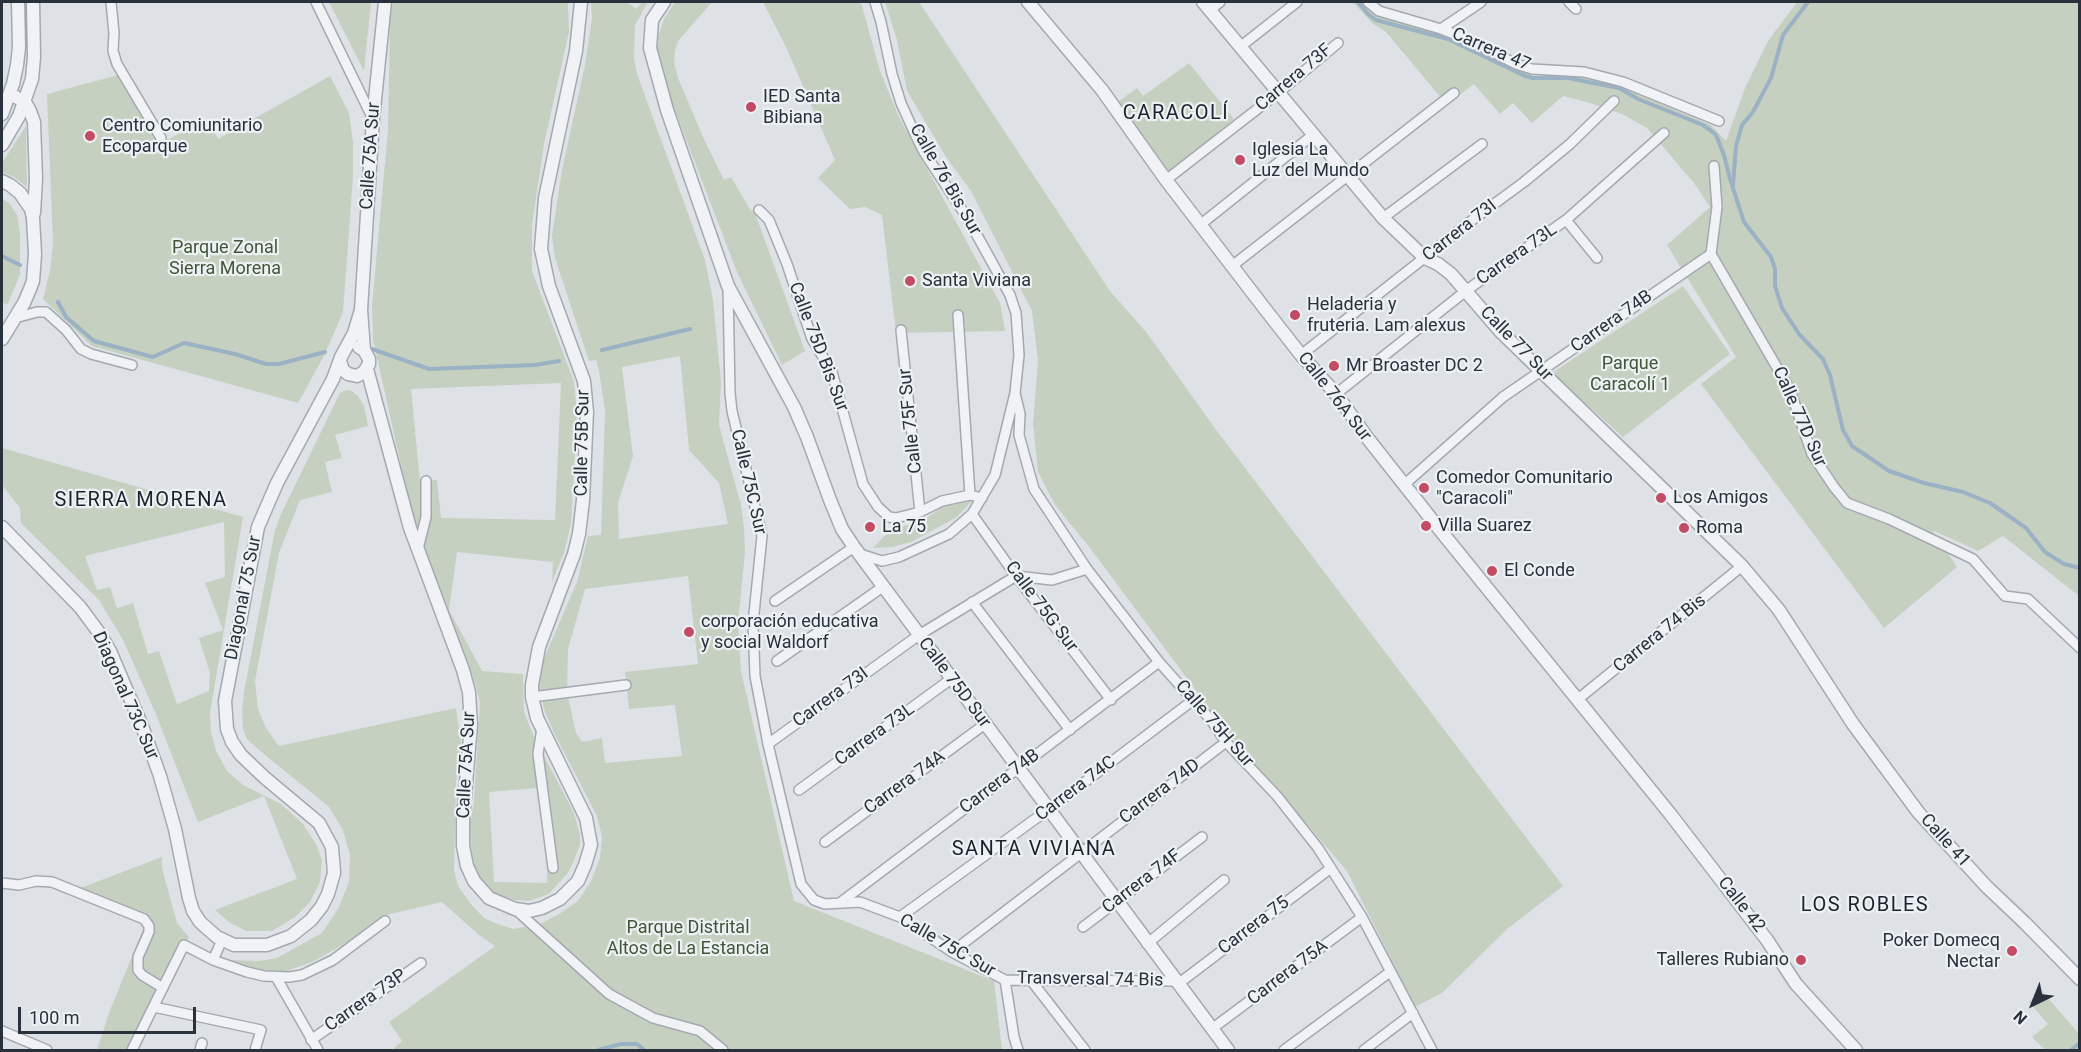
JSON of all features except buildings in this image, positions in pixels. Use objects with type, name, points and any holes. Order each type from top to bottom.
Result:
[{"type":"street","points":[[2,114],[17,65],[18,2]]},
{"type":"street","points":[[2,145],[25,102],[32,79],[33,2]]},
{"type":"street","points":[[111,2],[113,51],[117,64],[161,138]]},
{"type":"street","points":[[316,2],[373,119]]},
{"type":"street","name":"Calle 75A Sur","points":[[364,350],[361,310],[373,119],[385,2]]},
{"type":"street","name":"Calle 75B Sur","points":[[515,909],[529,911],[550,905],[572,888],[582,873],[591,845],[589,826],[582,808],[542,728],[532,697],[537,653],[574,554],[583,500],[587,412],[584,381],[549,286],[541,249],[545,198],[576,51],[581,2]]},
{"type":"street","name":"Calle 75C Sur","points":[[664,2],[652,20],[650,48],[652,63],[666,110],[728,286],[730,393],[735,429],[762,536],[753,623],[755,676],[768,744],[801,884],[814,900],[825,904],[861,902],[900,917],[952,952],[1005,980],[1018,1050]]},
{"type":"street","name":"Calle 76 Bis Sur","points":[[875,2],[892,74],[901,103],[915,134],[924,152],[968,219],[1010,295],[1016,313],[1019,355],[1015,393]]},
{"type":"street","name":"Calle 76A Sur","points":[[1028,2],[1102,90],[1166,180],[1301,355],[1336,394],[1369,440],[1671,815]]},
{"type":"street","points":[[1240,47],[1297,2]]},
{"type":"street","name":"Carrera 47","points":[[1370,2],[1388,14],[1467,39],[1516,64],[1532,69],[1584,72],[1623,82],[1719,121]]},
{"type":"street","points":[[1441,29],[1481,2]]},
{"type":"street","name":"Calle 77 Sur","points":[[1211,4],[1240,47],[1383,218],[1425,258],[1451,274],[1501,332],[1742,566],[1779,610],[1829,687]]},
{"type":"street","name":"Carrera 73F","points":[[1166,180],[1278,93],[1338,42]]},
{"type":"street","points":[[1232,266],[1454,93]]},
{"type":"street","points":[[2,339],[33,281],[35,254],[33,218],[36,179],[35,132],[30,111],[25,102],[10,94]]},
{"type":"street","name":"Carrera 73I","points":[[1301,355],[1570,144],[1614,101]]},
{"type":"street","name":"Carrera 73L","points":[[1336,394],[1467,290],[1566,220],[1664,133]]},
{"type":"street","points":[[1200,225],[1314,134]]},
{"type":"street","points":[[1383,218],[1482,144]]},
{"type":"street","points":[[1711,254],[1717,207],[1714,166]]},
{"type":"street","points":[[2,181],[20,193],[33,218]]},
{"type":"street","name":"Calle 75D Bis Sur","points":[[759,210],[770,220],[812,339],[832,372],[863,484],[878,507],[889,517],[896,518],[920,512]]},
{"type":"street","points":[[1566,220],[1597,258]]},
{"type":"street","name":"Carrera 74B","points":[[1405,484],[1503,397],[1711,254]]},
{"type":"street","name":"Calle 77D Sur","points":[[1711,254],[1790,390],[1812,454],[1833,487],[1847,503],[1889,519],[1973,559],[2005,596],[2028,599],[2079,648]]},
{"type":"street","name":"Calle 75D Sur","points":[[728,286],[794,407],[835,515],[856,550],[1228,1050]]},
{"type":"street","name":"Calle 75A Sur","points":[[346,349],[361,310]]},
{"type":"street","points":[[15,318],[45,312],[66,330],[81,349],[132,365]]},
{"type":"street","points":[[958,315],[970,495]]},
{"type":"street","name":"Calle 75F Sur","points":[[902,330],[920,512]]},
{"type":"street","points":[[355,347],[364,350],[369,359],[357,373],[343,370],[340,362],[346,349],[355,347]]},
{"type":"street","name":"Diagonal 75 Sur","points":[[222,940],[234,945],[267,945],[291,936],[311,920],[328,894],[334,873],[334,856],[329,838],[319,823],[252,766],[232,742],[227,729],[225,701],[258,527],[277,483],[327,392],[340,362]]},
{"type":"street","name":"Calle 75A Sur","points":[[357,373],[376,403],[407,517],[469,692],[471,725],[463,818],[464,858],[474,881],[489,898],[515,909]]},
{"type":"street","name":"Diagonal 75 Sur","points":[[327,392],[357,373]]},
{"type":"street","points":[[775,601],[856,550],[882,561],[899,557],[949,534],[972,514],[995,475],[1015,393]]},
{"type":"street","name":"Calle 75H Sur","points":[[1015,393],[1020,414],[1019,435],[1034,489],[1087,569],[1160,662],[1211,720],[1226,742],[1277,796],[1318,848],[1362,917],[1432,1050]]},
{"type":"street","points":[[418,549],[426,518],[426,481]]},
{"type":"street","points":[[920,512],[942,501],[970,495],[982,498]]},
{"type":"street","name":"Calle 75G Sur","points":[[972,514],[1016,576],[1111,700]]},
{"type":"street","name":"Diagonal 73C Sur","points":[[2,530],[80,607],[110,651],[142,726],[160,776],[193,911],[207,930],[222,940]]},
{"type":"street","name":"Carrera 74 Bis","points":[[1577,700],[1742,566]]},
{"type":"street","points":[[1016,576],[1052,580],[1087,569]]},
{"type":"street","name":"Carrera 73I","points":[[768,744],[919,635],[1016,576]]},
{"type":"street","points":[[777,661],[884,586]]},
{"type":"street","points":[[972,602],[1070,730]]},
{"type":"street","name":"Carrera 74B","points":[[841,902],[1160,662]]},
{"type":"street","name":"Carrera 73L","points":[[800,790],[951,680]]},
{"type":"street","points":[[532,697],[626,685]]},
{"type":"street","name":"Calle 41","points":[[1829,687],[1852,724],[1918,812],[1987,887],[2079,979]]},
{"type":"street","name":"Carrera 74C","points":[[900,917],[1192,701]]},
{"type":"street","name":"Carrera 74A","points":[[825,842],[985,724]]},
{"type":"street","points":[[542,728],[538,754],[553,868]]},
{"type":"street","name":"Carrera 74D","points":[[952,952],[1226,742]]},
{"type":"street","name":"Calle 42","points":[[1671,815],[1767,940],[1796,984],[1856,1050]]},
{"type":"street","name":"Carrera 74F","points":[[1083,927],[1202,837]]},
{"type":"street","name":"Carrera 75","points":[[1176,983],[1331,868]]},
{"type":"street","points":[[1148,944],[1224,880]]},
{"type":"street","points":[[2,883],[19,885],[36,881],[52,882],[144,919],[149,926],[149,932],[138,957],[138,970],[163,988]]},
{"type":"street","points":[[515,909],[609,994],[653,1018],[700,1031],[723,1050]]},
{"type":"street","name":"Carrera 75A","points":[[1213,1028],[1362,917]]},
{"type":"street","points":[[132,1050],[184,945],[213,960],[248,972],[276,977],[302,975],[333,960],[385,921]]},
{"type":"street","points":[[213,960],[222,940]]},
{"type":"street","name":"Carrera 73P","points":[[312,1040],[421,963]]},
{"type":"street","points":[[1284,1050],[1390,972]]},
{"type":"street","points":[[276,977],[318,1050]]},
{"type":"street","points":[[1030,979],[1084,1050]]},
{"type":"street","name":"Transversal 74 Bis","points":[[1005,980],[1176,983]]},
{"type":"street","points":[[154,1007],[261,1030],[255,1050]]},
{"type":"street","points":[[1365,1050],[1413,1012]]},
{"type":"street","points":[[2,1031],[46,1050]]},
{"type":"green space","points":[[329,2],[371,2],[364,71]]},
{"type":"green space","points":[[393,2],[568,2],[569,32],[544,144],[532,225],[532,271],[574,382],[577,414],[571,524],[564,553],[552,582],[553,562],[457,552],[449,610],[482,671],[523,674],[524,712],[533,735],[574,813],[580,835],[580,845],[573,863],[567,874],[549,894],[529,901],[515,900],[493,893],[479,877],[472,861],[470,824],[474,802],[480,702],[461,645],[447,621],[413,520],[373,339],[372,305],[388,130],[390,23]],"holes":[[[561,383],[555,520],[441,518],[437,480],[420,481],[411,389]],[[538,788],[548,849],[547,883],[494,882],[489,792]]]},
{"type":"green space","name":"Parque Distrital Altos de La Estancia","points":[[591,2],[627,2],[636,9],[642,2],[648,2],[635,25],[634,59],[637,74],[705,260],[713,300],[721,382],[719,425],[741,505],[744,527],[745,552],[738,624],[741,671],[794,901],[994,981],[1002,1050],[392,1050],[402,1041],[389,1022],[495,946],[442,902],[382,916],[348,942],[312,962],[286,971],[255,970],[229,960],[259,961],[277,958],[322,933],[338,909],[349,882],[350,855],[343,830],[329,807],[247,739],[243,729],[242,711],[275,530],[340,393],[346,390],[358,396],[364,406],[368,426],[335,435],[342,458],[325,462],[332,492],[300,500],[279,553],[255,681],[258,709],[266,728],[279,746],[456,708],[461,744],[456,782],[454,869],[458,886],[471,904],[484,918],[500,925],[514,929],[540,924],[559,914],[578,901],[591,881],[600,858],[602,837],[597,816],[555,735],[545,712],[539,688],[542,663],[577,582],[588,536],[601,535],[605,411],[599,371],[596,360],[589,361],[555,258],[552,236],[562,170],[585,65],[592,19]],"holes":[[[680,356],[689,450],[719,483],[728,524],[619,539],[618,503],[633,456],[622,367]],[[688,576],[698,664],[625,672],[629,709],[675,705],[682,756],[605,763],[602,738],[582,742],[576,733],[567,692],[568,649],[585,589]]]},
{"type":"green space","points":[[675,2],[712,2],[678,41],[674,62],[678,78],[703,137],[724,180],[731,177],[751,211],[754,210],[805,351],[782,365],[737,272],[662,77],[656,52],[658,36],[664,19]]},
{"type":"green space","points":[[763,2],[861,2],[880,71],[899,117],[1000,303],[1005,331],[896,333],[882,215],[865,207],[850,209],[818,178],[835,160],[786,47]]},
{"type":"green space","points":[[885,2],[919,2],[1110,291],[1147,333],[1214,427],[1563,886],[1507,929],[1442,993],[1415,1007],[1347,871],[1224,728],[1090,548],[1055,505],[1038,472],[1033,424],[1038,361],[1032,311],[971,191],[946,157],[907,91],[897,40]]},
{"type":"green space","points":[[1353,2],[1364,2],[1386,17],[1448,35],[1532,76],[1567,74],[1616,84],[1711,125],[1726,141],[1745,88],[1768,41],[1797,2],[2079,2],[2079,596],[2003,536],[1978,551],[1932,530],[1957,567],[1884,628],[1701,384],[1736,357],[1667,245],[1710,207],[1694,183],[1647,128],[1622,114],[1590,103],[1563,96],[1532,123],[1513,103],[1500,114],[1474,84],[1447,105],[1386,32],[1372,23]]},
{"type":"green space","points":[[1189,63],[1234,119],[1166,175],[1115,104],[1137,88],[1143,96]]},
{"type":"green space","name":"Parque Zonal Sierra Morena","points":[[118,75],[159,144],[207,119],[218,139],[330,76],[349,113],[353,142],[353,177],[343,312],[324,356],[298,403],[92,346],[43,299],[50,271],[53,243],[47,94]]},
{"type":"green space","points":[[26,126],[27,187],[14,177],[2,172],[2,163]]},
{"type":"green space","points":[[2,199],[9,203],[17,215],[20,232],[20,275],[7,305],[2,302]]},
{"type":"green space","name":"Parque Caracolí 1","points":[[1683,286],[1730,354],[1623,437],[1552,373]]},
{"type":"green space","points":[[2,448],[243,517],[210,713],[211,732],[216,751],[227,771],[243,785],[281,804],[303,824],[316,844],[322,860],[320,882],[310,902],[295,917],[272,931],[246,931],[229,922],[215,910],[297,879],[264,796],[198,822],[155,712],[123,640],[99,600],[21,523],[20,508],[2,485]],"holes":[[[224,522],[225,577],[205,583],[223,630],[199,638],[210,673],[209,691],[177,704],[159,651],[148,654],[133,603],[117,608],[110,587],[97,590],[85,556]]]},
{"type":"green space","points":[[959,497],[973,500],[957,517],[911,542],[893,547],[873,548],[892,528],[920,523]]},
{"type":"green space","points":[[162,857],[162,868],[177,923],[189,937],[132,1050],[97,1050],[109,1013],[148,917],[78,889]]},
{"type":"green space","points":[[2042,991],[2079,1034],[2079,1050],[2045,1050],[2032,1037],[2048,1024],[2029,1002]]},
{"type":"waterway","points":[[1358,2],[1376,20],[1448,39],[1525,76],[1568,78],[1619,88],[1638,99],[1703,125],[1710,130],[1716,135],[1724,155],[1744,222],[1771,257],[1775,269],[1775,286],[1782,308],[1799,334],[1823,359],[1830,375],[1843,430],[1852,446],[1889,471],[1924,483],[1963,492],[1990,503],[2026,528],[2045,552],[2064,564],[2080,568]]},
{"type":"waterway","points":[[1733,185],[1736,146],[1742,125],[1753,112],[1771,78],[1783,35],[1808,2]]},
{"type":"waterway","points":[[2,256],[20,265]]},
{"type":"waterway","points":[[58,302],[66,317],[94,341],[153,357],[184,343],[235,354],[266,364],[279,364],[325,352]]},
{"type":"waterway","points":[[602,350],[690,329]]},
{"type":"waterway","points":[[372,349],[429,369],[535,365],[559,361]]},
{"type":"waterway","points":[[2071,1050],[2080,1043]]},
{"type":"waterway","points":[[598,1050],[621,1044],[637,1044],[644,1050]]},
{"type":"place","name":"IED Santa Bibiana","points":[[751,107]]},
{"type":"place","name":"Centro Comiunitario Ecoparque","points":[[90,136]]},
{"type":"place","name":"Iglesia La Luz del Mundo","points":[[1240,160]]},
{"type":"place","name":"Santa Viviana","points":[[910,281]]},
{"type":"place","name":"Heladeria y fruteria. Lam alexus","points":[[1295,315]]},
{"type":"place","name":"Mr Broaster DC 2","points":[[1334,366]]},
{"type":"place","name":"Comedor Comunitario \"Caracoli\"","points":[[1424,488]]},
{"type":"place","name":"Los Amigos","points":[[1661,498]]},
{"type":"place","name":"Villa Suarez","points":[[1426,526]]},
{"type":"place","name":"La 75","points":[[870,527]]},
{"type":"place","name":"Roma","points":[[1684,528]]},
{"type":"place","name":"El Conde","points":[[1492,571]]},
{"type":"place","name":"corporación educativa y social Waldorf","points":[[689,632]]},
{"type":"place","name":"Poker Domecq Nectar","points":[[2012,951]]},
{"type":"place","name":"Talleres Rubiano","points":[[1801,960]]},
{"type":"district","name":"CARACOLÍ","points":[[1176,114]]},
{"type":"district","name":"SIERRA MORENA","points":[[141,501]]},
{"type":"district","name":"SANTA VIVIANA","points":[[1034,850]]},
{"type":"district","name":"LOS ROBLES","points":[[1865,906]]}]
